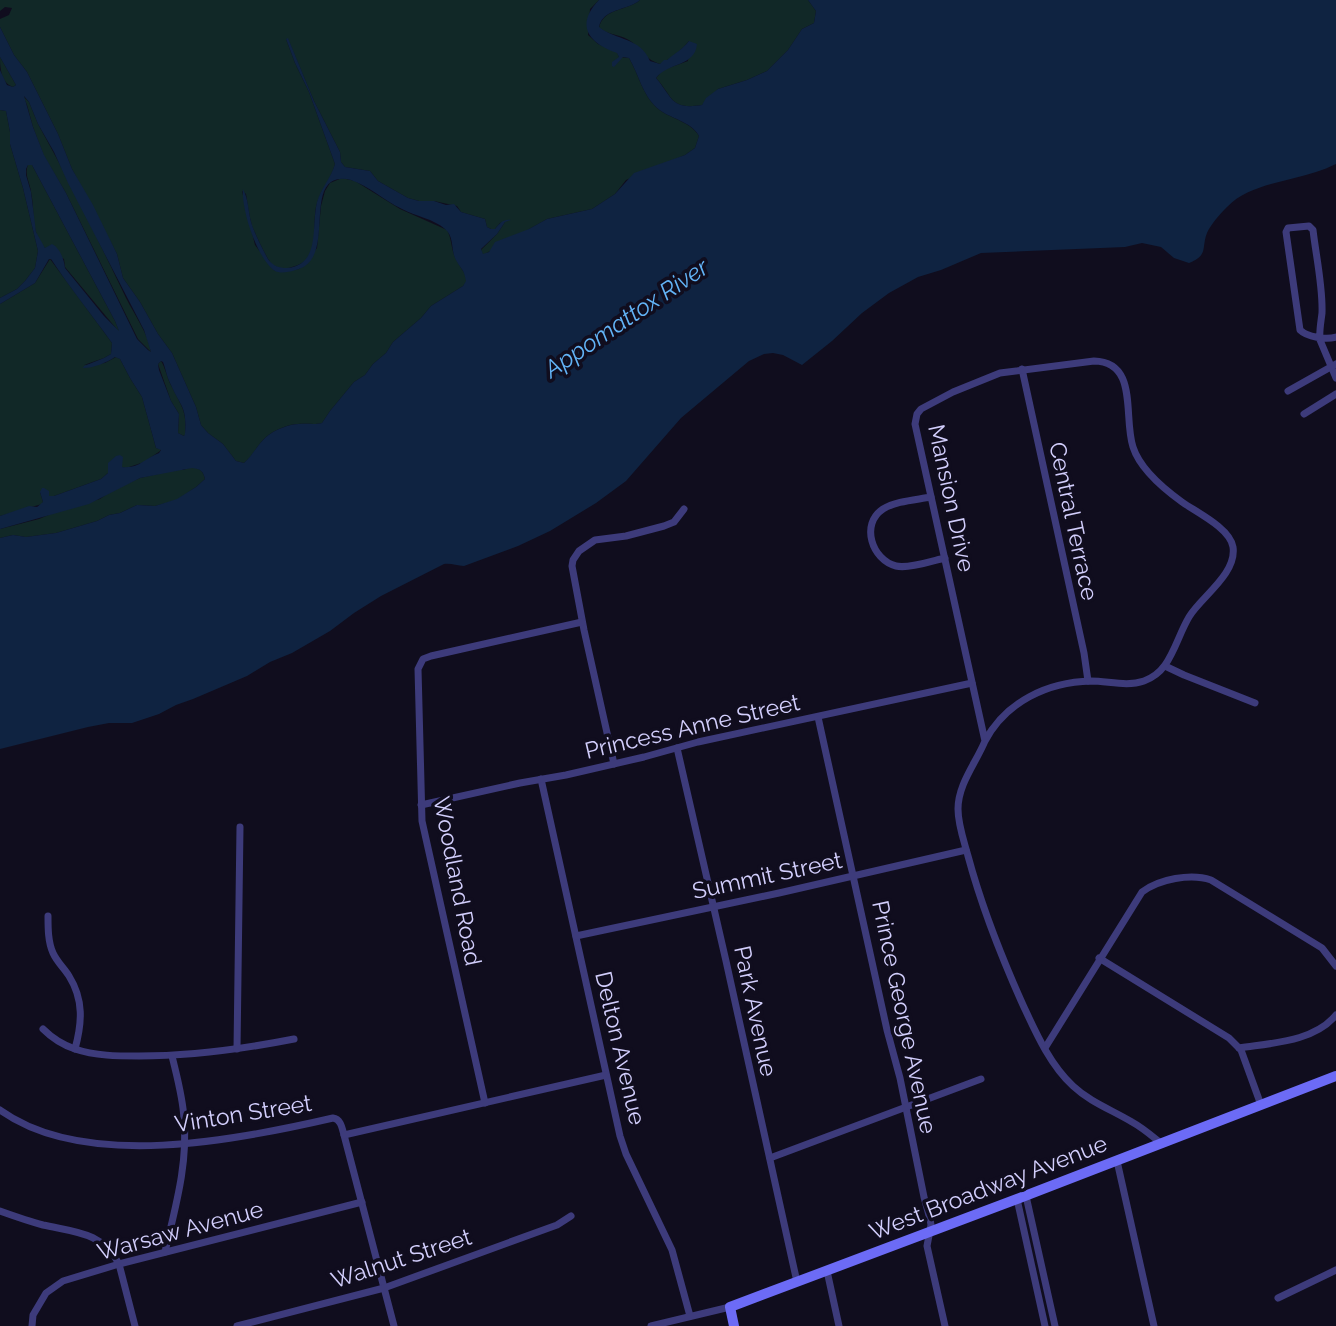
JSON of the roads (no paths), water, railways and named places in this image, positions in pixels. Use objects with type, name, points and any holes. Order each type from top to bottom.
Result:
[{"type":"main road","name":"West Broadway Avenue","points":[[730,1307],[1336,1076]]},
{"type":"main road","points":[[730,1307],[734,1326]]},
{"type":"street","points":[[1336,338],[1324,339],[1320,337],[1303,334],[1300,330],[1286,232],[1289,228],[1308,226],[1313,230],[1321,296],[1320,337],[1322,348],[1333,366],[1336,378]]},
{"type":"street","name":"Mansion Drive","points":[[985,741],[915,424],[921,409],[953,392],[1000,373],[1022,369],[1094,361],[1104,361],[1116,367],[1123,378],[1131,440],[1137,458],[1170,494],[1210,520],[1233,545],[1232,556],[1224,576],[1191,614],[1165,666]]},
{"type":"street","points":[[1288,390],[1333,366]]},
{"type":"street","name":"Central Terrace","points":[[1022,369],[1088,681]]},
{"type":"street","points":[[1304,414],[1336,394]]},
{"type":"street","points":[[931,497],[884,508],[872,524],[871,538],[881,557],[896,566],[904,567],[944,558]]},
{"type":"street","points":[[614,764],[582,622],[573,560],[579,551],[595,540],[626,536],[664,526],[674,522],[684,509]]},
{"type":"street","name":"Woodland Road","points":[[485,1103],[422,821],[419,664],[431,656],[582,622]]},
{"type":"street","points":[[1162,1143],[1135,1123],[1086,1097],[1063,1077],[1045,1048],[1000,954],[982,904],[958,820],[959,798],[985,741],[997,723],[1030,695],[1058,685],[1088,681],[1143,681],[1165,666],[1255,703]]},
{"type":"street","name":"Princess Anne Street","points":[[421,806],[972,682]]},
{"type":"street","name":"Prince George Avenue","points":[[818,717],[931,1225],[927,1246],[945,1326]]},
{"type":"street","name":"Park Avenue","points":[[677,748],[797,1282]]},
{"type":"street","name":"Delton Avenue","points":[[541,779],[620,1136],[672,1250],[690,1317]]},
{"type":"street","points":[[237,1049],[240,827]]},
{"type":"street","name":"Summit Street","points":[[576,936],[966,850]]},
{"type":"street","points":[[1045,1048],[1099,957],[1142,892],[1151,885],[1190,876],[1211,880],[1322,948],[1336,966]]},
{"type":"street","points":[[48,916],[50,945],[71,981],[80,1003],[81,1026],[75,1049]]},
{"type":"street","points":[[1099,957],[1229,1038],[1239,1048],[1261,1105]]},
{"type":"street","points":[[1239,1048],[1299,1037],[1324,1027],[1336,1015]]},
{"type":"street","points":[[43,1030],[75,1049],[108,1055],[172,1056],[294,1039]]},
{"type":"street","points":[[165,1252],[178,1200],[185,1144],[182,1104],[172,1056]]},
{"type":"street","points":[[394,1326],[344,1135],[606,1075]]},
{"type":"street","points":[[770,1158],[981,1079]]},
{"type":"street","name":"Vinton Street","points":[[0,1110],[38,1131],[69,1140],[135,1145],[185,1144],[246,1137],[333,1118],[340,1122],[344,1135]]},
{"type":"street","points":[[1117,1161],[1154,1326]]},
{"type":"street","points":[[1021,1198],[1045,1326]]},
{"type":"street","points":[[1021,1198],[1055,1326]]},
{"type":"street","name":"Warsaw Avenue","points":[[32,1326],[33,1315],[46,1293],[63,1281],[119,1264],[362,1202]]},
{"type":"street","points":[[0,1211],[80,1233],[97,1239],[111,1250],[119,1264],[135,1326]]},
{"type":"street","name":"Walnut Street","points":[[237,1326],[384,1288],[557,1225],[571,1216]]},
{"type":"street","points":[[1278,1297],[1336,1270]]},
{"type":"street","points":[[827,1271],[839,1326]]},
{"type":"street","name":"West Broadway Avenue","points":[[651,1326],[730,1307]]},
{"type":"water","name":"Appomattox River","points":[[599,0],[640,0],[605,16],[599,27],[634,43],[646,53],[650,61],[660,64],[689,41],[697,44],[691,57],[656,78],[674,101],[684,106],[692,106],[702,105],[706,98],[718,89],[767,71],[788,50],[802,29],[814,23],[816,11],[808,0],[1336,0],[1336,164],[1257,188],[1236,199],[1211,226],[1202,254],[1189,263],[1174,258],[1161,247],[1142,243],[1125,247],[981,253],[918,277],[889,293],[862,313],[802,365],[773,353],[749,361],[681,418],[626,481],[550,531],[464,566],[444,564],[381,596],[292,653],[247,676],[159,714],[132,723],[88,727],[0,749],[0,538],[56,533],[137,505],[155,506],[177,499],[205,479],[201,471],[192,468],[140,478],[89,504],[0,529],[0,516],[29,506],[37,507],[43,502],[40,492],[42,488],[49,491],[49,496],[54,496],[101,479],[108,473],[108,463],[116,456],[123,457],[122,467],[128,467],[142,463],[161,450],[156,448],[142,397],[120,359],[115,357],[100,365],[83,368],[111,354],[112,343],[51,259],[35,283],[0,304],[0,298],[17,289],[35,268],[38,251],[10,144],[6,111],[0,110],[0,70],[7,85],[16,85],[0,57],[0,27],[14,55],[27,72],[72,169],[93,205],[117,254],[123,278],[172,353],[201,425],[223,444],[236,461],[244,463],[269,434],[295,424],[322,423],[354,382],[365,375],[393,342],[431,306],[463,286],[466,281],[455,258],[450,235],[445,229],[346,179],[333,181],[325,189],[316,248],[305,266],[278,272],[268,265],[252,233],[243,189],[252,225],[268,259],[274,265],[287,268],[298,265],[310,252],[317,202],[335,164],[286,39],[288,38],[345,167],[370,171],[378,181],[408,198],[454,204],[461,212],[485,219],[487,227],[491,229],[504,221],[511,220],[505,222],[481,249],[483,254],[489,252],[495,242],[547,219],[592,209],[615,194],[634,173],[685,155],[695,148],[699,136],[686,123],[662,112],[652,103],[629,58],[623,57],[612,66],[612,62],[619,57],[617,53],[599,44],[588,32],[588,17]],"holes":[[[24,96],[144,330],[151,352],[137,339],[66,193],[44,155]],[[28,165],[32,165],[119,331],[65,268],[57,248],[52,244],[45,248],[36,232],[26,169]],[[163,362],[182,408],[185,418],[184,436],[178,433],[179,414],[171,401],[158,364]]]}]
